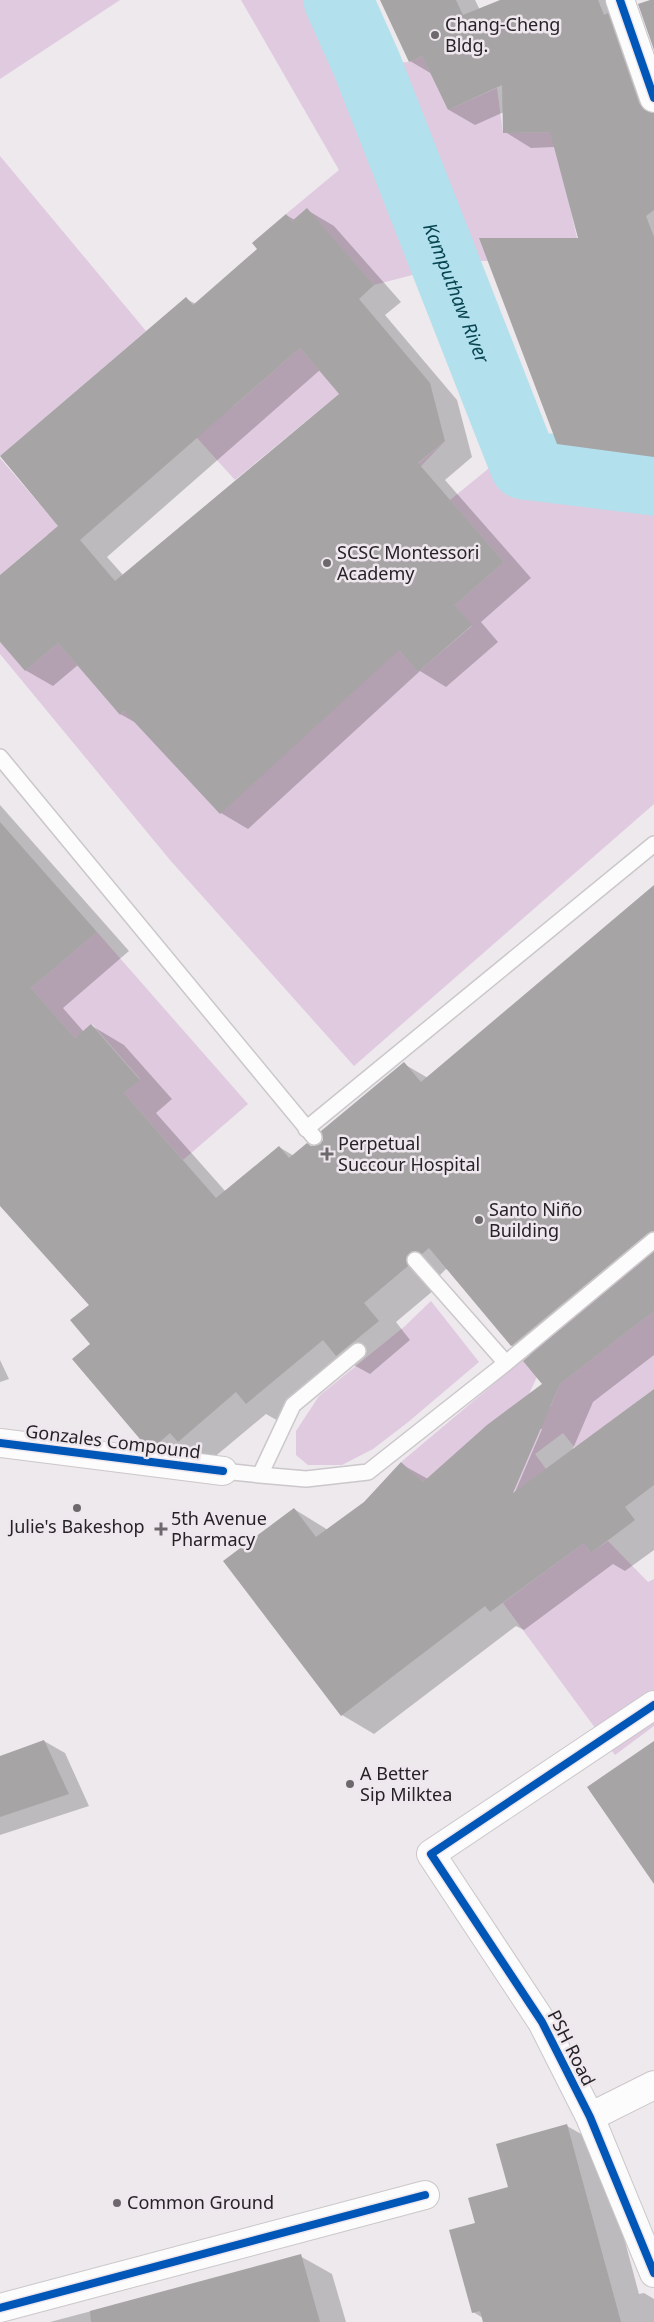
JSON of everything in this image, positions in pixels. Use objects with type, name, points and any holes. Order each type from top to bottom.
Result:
[{"type":"street","points":[[620,0],[654,98]]},
{"type":"street","name":"Gonzales Compound","points":[[0,1444],[223,1471]]},
{"type":"street","name":"PSH Road","points":[[654,1706],[432,1854],[542,2022],[590,2116],[654,2273]]},
{"type":"street","points":[[590,2116],[654,2085]]},
{"type":"street","points":[[0,2308],[425,2195]]},
{"type":"lane","points":[[0,757],[310,1133],[654,844]]},
{"type":"lane","points":[[223,1471],[306,1480],[368,1472],[506,1363],[654,1240]]},
{"type":"lane","points":[[414,1260],[436,1287],[506,1363]]},
{"type":"lane","points":[[260,1474],[293,1405],[358,1351]]},
{"type":"shaded area","points":[[0,0],[120,0],[0,79]]},
{"type":"shaded area","points":[[241,0],[365,0],[389,63],[409,62],[422,56],[448,110],[497,88],[503,133],[553,132],[577,238],[480,239],[488,261],[466,261],[374,285],[307,209],[292,221],[286,214],[339,170]]},
{"type":"shaded area","points":[[0,156],[146,331],[0,456]]},
{"type":"shaded area","points":[[300,348],[339,394],[235,480],[179,418],[234,406]]},
{"type":"shaded area","points":[[445,441],[366,524],[399,650],[418,672],[472,626],[455,605],[504,562],[450,500],[510,451],[654,470],[654,804],[354,1066],[170,860],[0,654],[0,642],[25,671],[58,643],[120,715]]},
{"type":"shaded area","points":[[0,458],[79,550],[47,535],[0,575]]},
{"type":"shaded area","points":[[97,932],[248,1104],[183,1160],[124,1093],[140,1079],[92,1024],[75,1038],[31,988]]},
{"type":"shaded area","points":[[654,1249],[654,1281],[542,1366],[529,1394],[423,1482],[401,1462]]},
{"type":"shaded area","points":[[431,1301],[479,1362],[373,1449],[342,1465],[308,1465],[296,1455],[296,1431],[319,1396],[405,1326]]},
{"type":"shaded area","points":[[654,1311],[654,1389],[575,1448],[563,1433],[535,1454],[546,1469],[441,1548],[502,1442],[551,1406],[560,1384]]},
{"type":"shaded area","points":[[608,1541],[648,1582],[654,1579],[654,1726],[615,1755],[503,1603],[584,1543],[591,1553]]},
{"type":"building","points":[[380,0],[456,0],[463,15],[500,0],[598,0],[604,15],[608,13],[639,103],[644,110],[654,113],[654,210],[646,216],[654,237],[654,457],[557,444],[479,238],[578,238],[550,132],[503,133],[502,85],[448,110],[422,56],[409,62]]},
{"type":"building","points":[[654,0],[654,50],[638,4]]},
{"type":"building","points":[[307,208],[374,285],[359,299],[430,383],[445,441],[418,463],[504,562],[455,605],[472,625],[418,672],[399,650],[220,814],[124,711],[120,715],[58,643],[25,671],[0,642],[0,575],[58,526],[0,456],[186,297],[193,305],[257,249],[252,243],[286,214],[292,221]],"holes":[[[300,348],[339,394],[115,581],[80,540]]]},
{"type":"building","points":[[0,822],[97,932],[31,988],[75,1038],[91,1024],[140,1080],[124,1093],[216,1198],[279,1146],[289,1158],[307,1143],[311,1146],[320,1144],[323,1140],[321,1131],[404,1062],[421,1082],[654,885],[654,1231],[648,1233],[511,1346],[429,1248],[422,1254],[413,1251],[406,1257],[408,1266],[364,1303],[379,1321],[336,1356],[323,1340],[246,1404],[236,1392],[178,1442],[170,1433],[154,1447],[145,1445],[72,1359],[90,1344],[70,1320],[89,1305],[0,1206]]},
{"type":"building","points":[[654,1252],[654,1311],[560,1384],[513,1493],[654,1389],[654,1485],[625,1507],[635,1520],[591,1553],[584,1543],[490,1612],[485,1606],[341,1716],[223,1561],[294,1508],[316,1537],[364,1502],[401,1462],[423,1482],[487,1425],[542,1384],[523,1361]]},
{"type":"building","points":[[44,1740],[69,1794],[0,1817],[0,1756]]},
{"type":"building","points":[[654,1741],[654,1884],[587,1787]]},
{"type":"building","points":[[567,2124],[621,2322],[483,2322],[480,2311],[472,2313],[449,2230],[475,2223],[468,2198],[508,2187],[496,2144]]},
{"type":"building","points":[[301,2254],[320,2322],[91,2322],[90,2311]]},
{"type":"waterway","name":"Kamputhaw River","points":[[338,0],[367,65],[524,465],[654,481]]},
{"type":"cycle path","points":[[620,0],[654,98]]},
{"type":"cycle path","points":[[0,1443],[223,1471]]},
{"type":"cycle path","points":[[654,1705],[431,1854],[542,2022],[590,2117],[654,2273]]},
{"type":"cycle path","points":[[0,2308],[425,2195]]},
{"type":"place","name":"Chang-Cheng Bldg.","points":[[435,35]]},
{"type":"place","name":"SCSC Montessori Academy","points":[[327,563]]},
{"type":"place","name":"Perpetual Succour Hospital","points":[[327,1154]]},
{"type":"place","name":"Santo Niño Building","points":[[479,1220]]},
{"type":"place","name":"Julie's Bakeshop","points":[[77,1508]]},
{"type":"place","name":"5th Avenue Pharmacy","points":[[161,1529]]},
{"type":"place","name":"A Better Sip Milktea","points":[[350,1784]]},
{"type":"place","name":"Common Ground","points":[[117,2203]]}]
